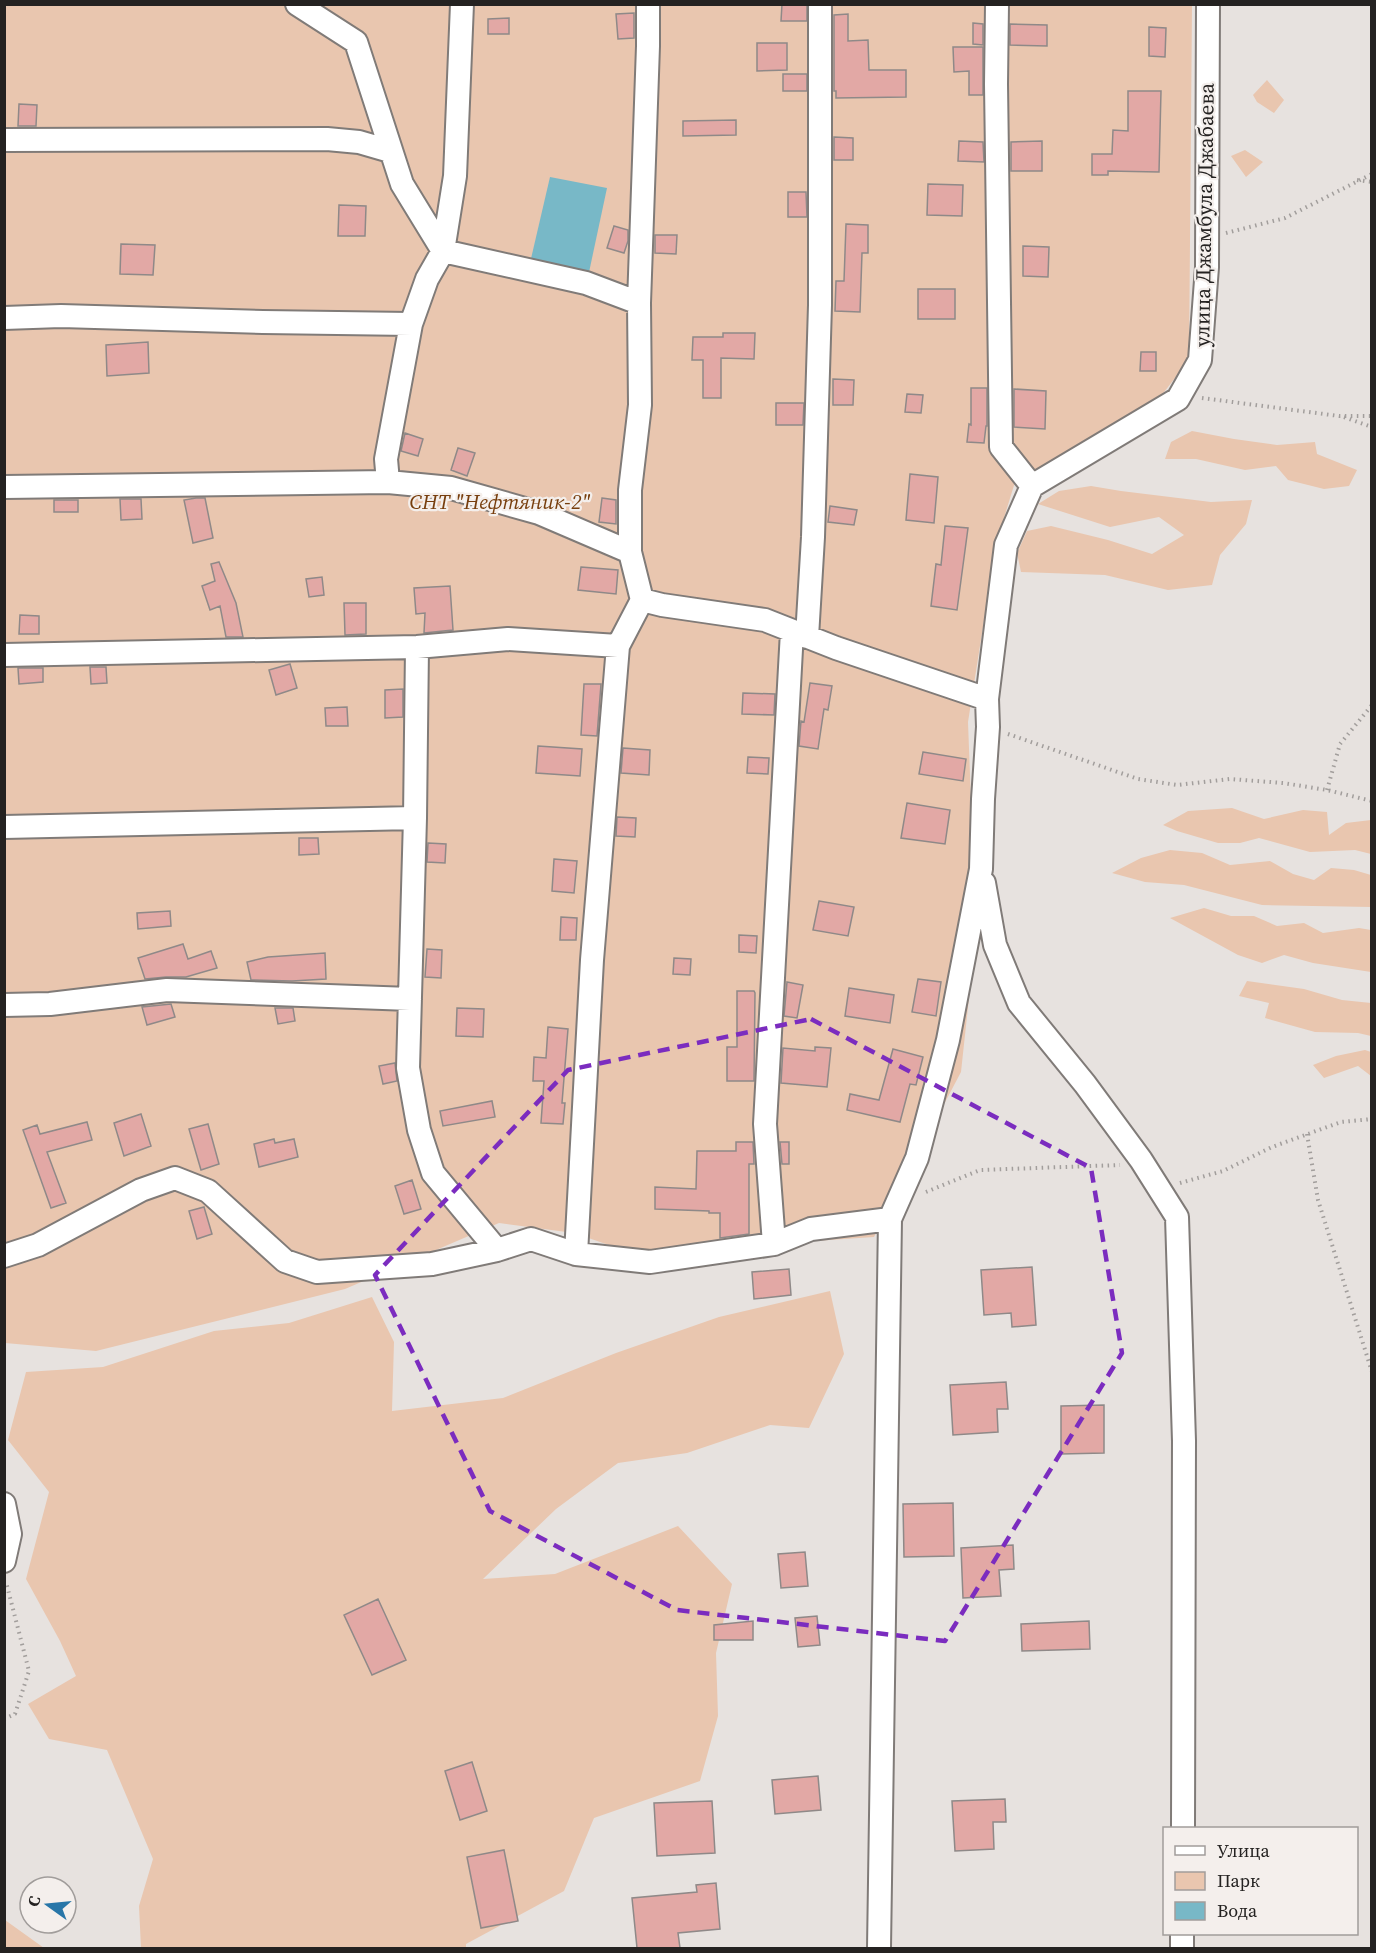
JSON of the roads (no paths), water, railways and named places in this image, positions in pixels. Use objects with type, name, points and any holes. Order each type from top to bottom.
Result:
[{"type":"street","points":[[297,4],[356,42],[402,184],[443,251],[586,283],[639,303]]},
{"type":"street","points":[[388,482],[386,459],[411,324],[427,279],[443,251],[455,176],[462,4]]},
{"type":"street","points":[[576,1254],[592,960],[618,646],[642,600],[630,552],[630,490],[640,405],[639,303],[648,4]]},
{"type":"street","points":[[774,1244],[765,1124],[800,634],[813,537],[820,305],[820,4]]},
{"type":"street","points":[[879,1948],[890,1219],[917,1158],[948,1040],[981,869],[988,727],[987,699],[1006,545],[1032,486],[1001,447],[996,84],[998,4]]},
{"type":"street","name":"улица Джамбула Джабаева","points":[[1032,486],[1178,399],[1200,360],[1207,267],[1208,4]]},
{"type":"street","points":[[4,140],[327,139],[359,142],[390,151]]},
{"type":"street","points":[[4,318],[61,316],[411,324]]},
{"type":"street","points":[[4,487],[388,482],[451,488],[539,513],[630,552]]},
{"type":"street","points":[[642,600],[765,620],[987,699]]},
{"type":"street","points":[[4,655],[417,647],[508,639],[618,646]]},
{"type":"street","points":[[417,647],[416,818],[408,1068],[419,1130],[433,1173],[497,1250]]},
{"type":"street","points":[[4,827],[416,818]]},
{"type":"street","points":[[981,869],[995,945],[1019,1004],[1085,1084],[1141,1160],[1177,1217],[1184,1441],[1183,1827]]},
{"type":"street","points":[[4,1005],[50,1004],[167,990],[410,999]]},
{"type":"street","points":[[4,1256],[38,1245],[141,1190],[175,1178],[208,1191],[285,1261],[317,1272],[432,1264],[497,1250],[531,1239],[576,1254],[650,1262],[774,1244],[811,1229],[890,1219]]},
{"type":"street","points":[[4,1504],[10,1534],[4,1561]]},
{"type":"water","points":[[550,177],[607,188],[588,277],[530,263]]},
{"type":"park label","name":"СНТ \"Нефтяник-2\"","points":[[500,501]]}]
